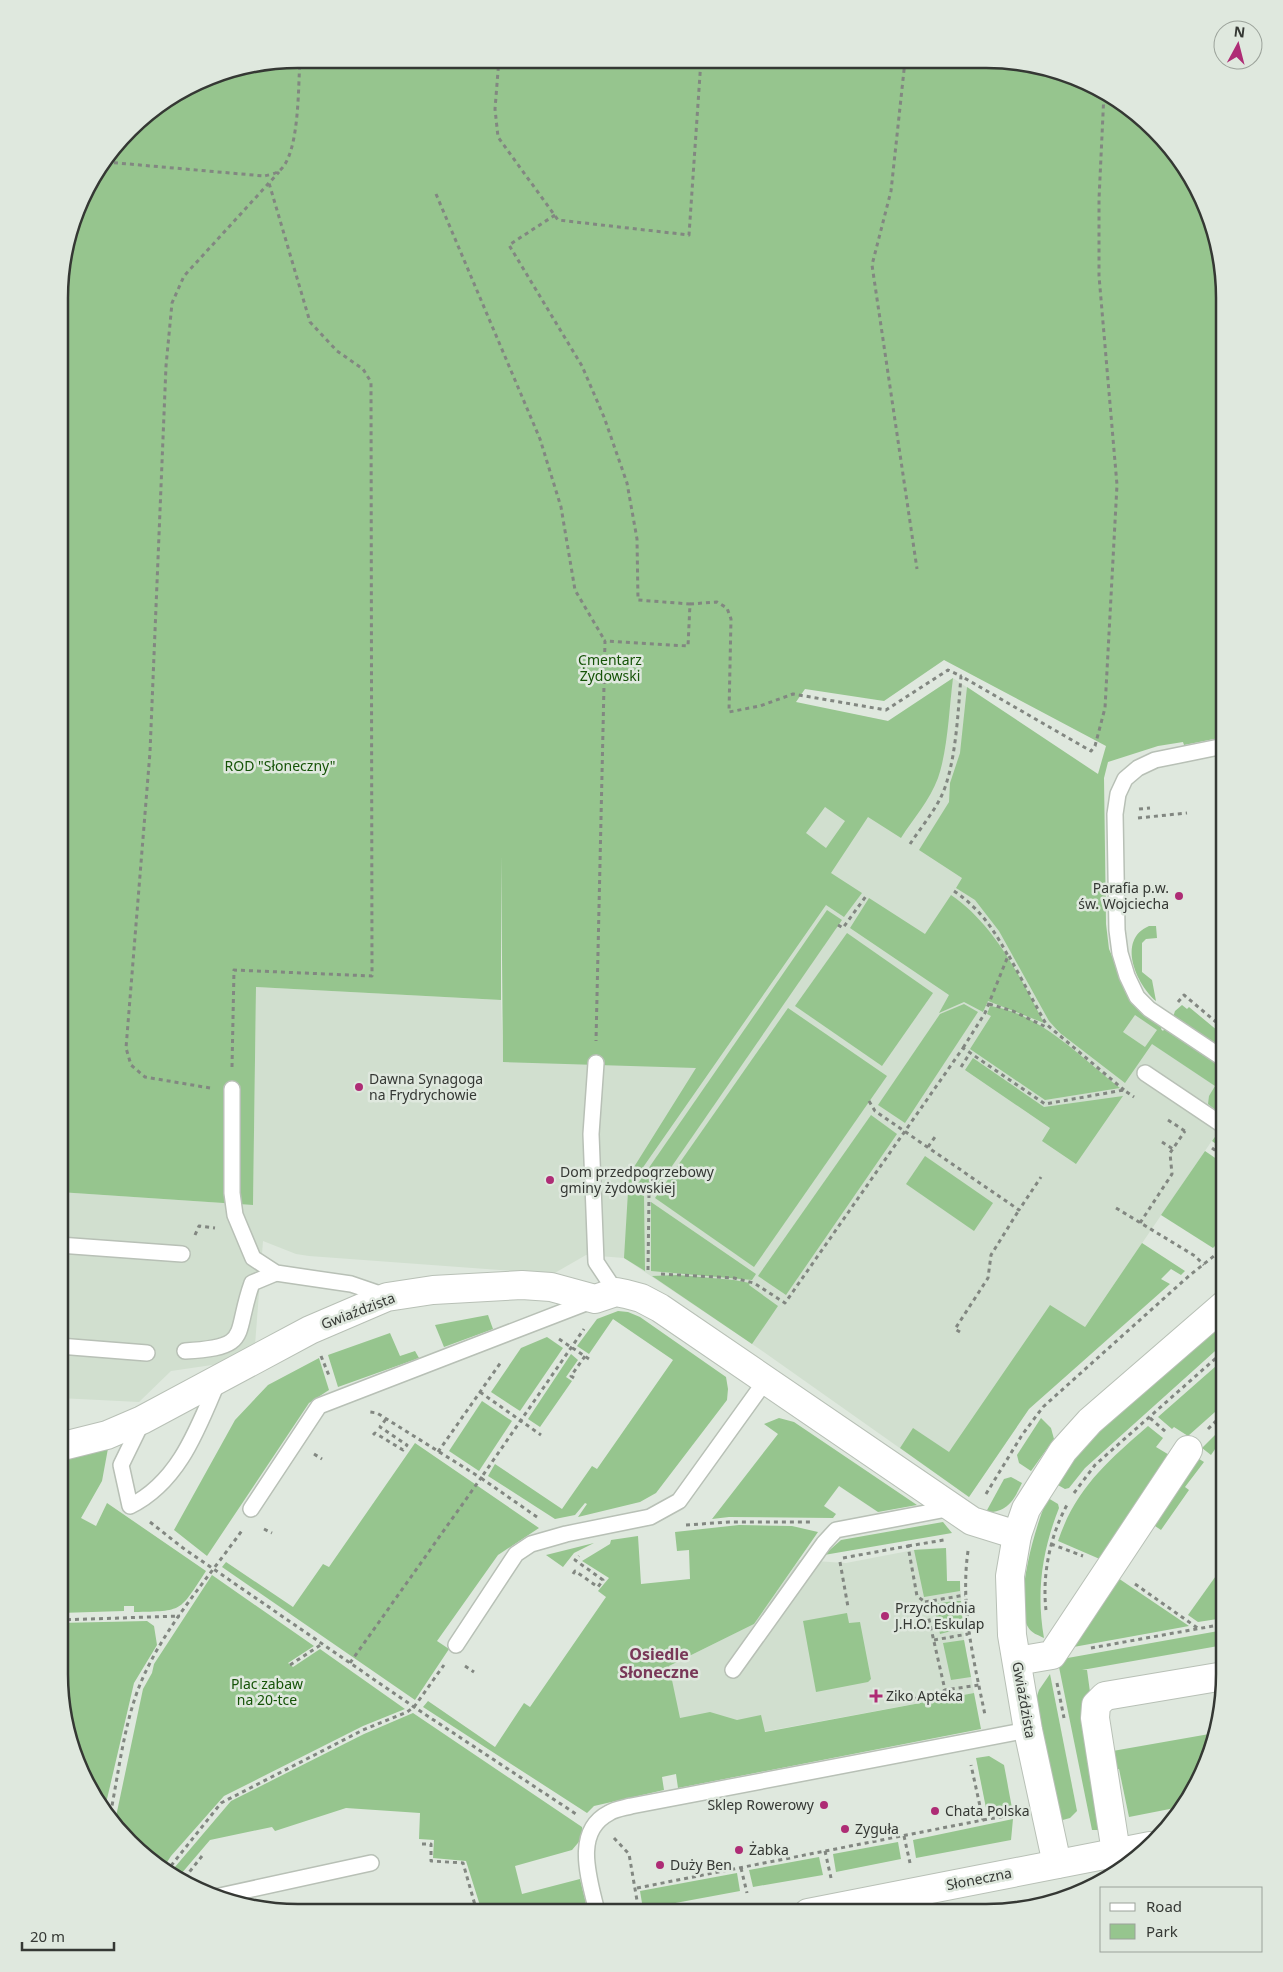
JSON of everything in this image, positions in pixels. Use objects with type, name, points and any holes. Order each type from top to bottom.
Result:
[{"type":"street","name":"Gwiaździsta","points":[[68,1445],[106,1435],[142,1420],[310,1330],[387,1297],[433,1290],[522,1285],[550,1287],[606,1296],[641,1298],[660,1308],[972,1521],[1017,1535]]},
{"type":"street","name":"Gwiaździsta","points":[[1057,1864],[1028,1730],[1010,1607],[1010,1576],[1017,1535],[1026,1509],[1063,1450],[1090,1421],[1216,1312]]},
{"type":"street","points":[[1017,1661],[1052,1655],[1108,1567],[1178,1442]]},
{"type":"street","points":[[1116,1852],[1095,1718],[1096,1705],[1105,1696],[1216,1677]]},
{"type":"street","name":"Słoneczna","points":[[854,1904],[1137,1848]]},
{"type":"lane","points":[[1216,748],[1156,760],[1138,768],[1125,779],[1118,794],[1115,814],[1117,930],[1120,953],[1127,976],[1137,997],[1149,1009],[1216,1054]]},
{"type":"lane","points":[[251,1509],[319,1406],[606,1296],[596,1262],[592,1134],[596,1064]]},
{"type":"lane","points":[[1145,1073],[1216,1121]]},
{"type":"lane","points":[[232,1089],[232,1193],[235,1215],[253,1258],[276,1273],[351,1284],[387,1297]]},
{"type":"lane","points":[[68,1247],[182,1254]]},
{"type":"lane","points":[[185,1351],[216,1349],[232,1342],[241,1332],[246,1301],[252,1283],[276,1273]]},
{"type":"lane","points":[[68,1347],[147,1352]]},
{"type":"lane","points":[[142,1420],[121,1465],[130,1506],[145,1499],[189,1449],[219,1380]]},
{"type":"lane","points":[[456,1645],[516,1554],[531,1544],[547,1538],[650,1517],[679,1501],[766,1380]]},
{"type":"lane","points":[[733,1670],[815,1554],[836,1530],[954,1508]]},
{"type":"lane","points":[[595,1904],[587,1866],[586,1848],[594,1825],[609,1813],[631,1806],[1028,1730]]},
{"type":"lane","points":[[230,1894],[371,1863]]},
{"type":"path","points":[[269,183],[310,322],[336,350],[363,369],[371,382],[372,976],[234,970],[232,1089],[202,1088],[146,1077],[131,1065],[126,1048],[150,752],[166,366],[172,303],[184,276],[279,172],[290,155],[296,122],[299,68]]},
{"type":"path","points":[[498,68],[495,109],[498,137],[558,220],[689,235],[700,68]]},
{"type":"path","points":[[904,68],[891,191],[872,265],[917,569]]},
{"type":"path","points":[[555,215],[509,244],[582,366],[604,417],[627,483],[637,539],[638,600],[690,604],[717,602],[727,608],[731,619],[729,712],[760,706],[793,694],[886,710],[948,670],[1091,751],[1095,746],[1105,708],[1117,485],[1099,276],[1099,199],[1104,100]]},
{"type":"path","points":[[111,162],[264,176],[279,172]]},
{"type":"path","points":[[436,194],[540,439],[561,507],[575,590],[605,641],[596,1064]]},
{"type":"path","points":[[605,641],[688,646],[690,604]]},
{"type":"path","points":[[910,844],[941,797],[947,778],[956,730],[961,676]]},
{"type":"path","points":[[1139,809],[1150,808]]},
{"type":"path","points":[[1147,816],[1187,813]]},
{"type":"path","points":[[954,892],[980,912],[997,935],[1046,1024],[1124,1090],[1140,1101]]},
{"type":"path","points":[[838,925],[843,928],[866,896]]},
{"type":"path","points":[[658,1274],[726,1278],[754,1283],[785,1303],[962,1048],[989,1004],[1008,956]]},
{"type":"path","points":[[1188,998],[1216,1022]]},
{"type":"path","points":[[989,1004],[1028,1017],[1057,1034]]},
{"type":"path","points":[[962,1048],[1045,1104],[1124,1090]]},
{"type":"path","points":[[961,1067],[970,1053]]},
{"type":"path","points":[[869,1101],[875,1111],[1019,1210]]},
{"type":"path","points":[[1162,1116],[1193,1136]]},
{"type":"path","points":[[1140,1223],[1172,1174],[1170,1153],[1185,1131]]},
{"type":"path","points":[[928,1147],[935,1137]]},
{"type":"path","points":[[1162,1142],[1173,1149]]},
{"type":"path","points":[[1209,1146],[1216,1151]]},
{"type":"path","points":[[960,1332],[955,1329],[988,1278],[991,1255],[1041,1177]]},
{"type":"path","points":[[648,1273],[649,1194]]},
{"type":"path","points":[[1116,1208],[1195,1256],[1204,1265]]},
{"type":"path","points":[[197,1232],[199,1226],[223,1228]]},
{"type":"path","points":[[350,1663],[572,1348],[606,1296]]},
{"type":"path","points":[[310,1330],[338,1399]]},
{"type":"path","points":[[572,1348],[592,1361]]},
{"type":"path","points":[[438,1452],[506,1354]]},
{"type":"path","points":[[574,1378],[571,1376],[585,1356]]},
{"type":"path","points":[[480,1392],[541,1435]]},
{"type":"path","points":[[363,1410],[386,1419],[481,1478],[543,1521]]},
{"type":"path","points":[[1150,1418],[1178,1442]]},
{"type":"path","points":[[373,1435],[375,1433],[403,1450],[407,1445],[380,1427],[386,1419]]},
{"type":"path","points":[[130,1506],[213,1568],[322,1644],[581,1817]]},
{"type":"path","points":[[111,1809],[139,1687],[151,1662],[180,1616],[250,1518],[251,1509]]},
{"type":"path","points":[[680,1526],[770,1521],[824,1523],[836,1530]]},
{"type":"path","points":[[848,1607],[839,1558],[953,1538]]},
{"type":"path","points":[[1051,1544],[1077,1553]]},
{"type":"path","points":[[908,1546],[917,1596],[925,1602],[945,1690]]},
{"type":"path","points":[[573,1574],[575,1571],[598,1586],[603,1580],[575,1560],[586,1552]]},
{"type":"path","points":[[1108,1567],[1200,1629]]},
{"type":"path","points":[[925,1602],[965,1595]]},
{"type":"path","points":[[68,1620],[180,1616]]},
{"type":"path","points":[[1052,1655],[1216,1626]]},
{"type":"path","points":[[934,1640],[968,1634]]},
{"type":"path","points":[[290,1665],[322,1644]]},
{"type":"path","points":[[171,1866],[221,1803],[363,1730],[414,1707],[456,1645]]},
{"type":"path","points":[[462,1664],[474,1672]]},
{"type":"path","points":[[890,1695],[898,1693],[912,1699],[937,1695],[945,1690],[979,1685]]},
{"type":"path","points":[[969,1755],[983,1820]]},
{"type":"path","points":[[637,1904],[634,1888],[1009,1815]]},
{"type":"path","points":[[904,1836],[909,1859]]},
{"type":"path","points":[[614,1837],[629,1854],[637,1888]]},
{"type":"path","points":[[422,1844],[431,1844],[431,1861],[463,1863],[475,1904]]},
{"type":"path","points":[[825,1851],[831,1878]]},
{"type":"path","points":[[188,1877],[187,1874],[202,1856]]},
{"type":"path","points":[[742,1868],[747,1894]]},
{"type":"shaded area","points":[[953,678],[1098,775],[1074,882],[1115,1001],[1216,1070],[1216,1135],[969,1497],[758,1348],[624,1258],[586,1255],[553,1274],[309,1256],[296,1254],[263,1241],[255,1345],[219,1364],[171,1371],[139,1402],[68,1398],[68,1193],[253,1205],[256,987],[501,1000],[503,1062],[795,703],[888,721]]},
{"type":"shaded area","points":[[946,1548],[947,1581],[960,1581],[964,1640],[974,1693],[615,1759],[655,1673],[754,1624],[799,1560],[846,1563],[919,1549]]},
{"type":"green space","name":"ROD \"Słoneczny\"","points":[[282,68],[1001,68],[1045,75],[1074,85],[1101,98],[1126,115],[1159,146],[1185,182],[1203,223],[1214,267],[1216,297],[1216,739],[1184,745],[1183,742],[1158,746],[1108,762],[1104,778],[1106,924],[1109,949],[1126,989],[1162,1027],[1163,1031],[1165,1028],[1216,1062],[1216,1110],[1208,1104],[1209,1096],[1215,1086],[1152,1044],[1125,1083],[1060,1033],[1049,1021],[999,931],[975,900],[956,888],[962,878],[919,850],[949,802],[950,783],[960,753],[967,687],[1098,774],[1106,746],[944,660],[884,701],[805,689],[796,702],[888,721],[953,678],[946,742],[941,767],[935,786],[926,802],[901,838],[868,817],[831,873],[862,893],[844,917],[826,905],[630,1186],[644,1196],[645,1271],[624,1258],[629,1175],[696,1068],[503,1062],[501,855],[501,1000],[256,987],[253,1205],[68,1193],[68,282],[75,238],[85,209],[98,182],[115,157],[146,124],[182,98],[209,85],[238,75]],"holes":[[[825,807],[845,821],[826,848],[806,833]],[[1135,1015],[1157,1030],[1145,1047],[1123,1032]]]},
{"type":"green space","points":[[951,895],[981,921],[1005,953],[1044,1023],[988,1001],[983,1012],[964,1002],[939,1013],[949,995],[850,928],[869,898],[925,934]]},
{"type":"green space","points":[[827,910],[842,920],[652,1195],[637,1185]]},
{"type":"green space","points":[[1149,926],[1156,926],[1157,938],[1146,939],[1142,943],[1142,972],[1152,980],[1156,1001],[1142,984],[1133,963],[1134,941],[1139,933]]},
{"type":"green space","points":[[847,933],[933,993],[882,1066],[795,1006]]},
{"type":"green space","points":[[964,1004],[978,1012],[905,1123],[878,1105],[940,1014]]},
{"type":"green space","points":[[1182,1005],[1187,1009],[1189,1007],[1216,1029],[1216,1045],[1173,1017],[1175,1011]]},
{"type":"green space","points":[[990,1006],[1026,1017],[1043,1027],[1076,1051],[1120,1088],[1045,1100],[970,1049],[991,1016],[987,1014]]},
{"type":"green space","points":[[788,1008],[887,1076],[754,1267],[655,1198]]},
{"type":"green space","points":[[973,1058],[1044,1107],[1123,1096],[1076,1164],[1042,1141],[1050,1128],[965,1070]]},
{"type":"green space","points":[[871,1115],[897,1134],[786,1295],[758,1276]]},
{"type":"green space","points":[[1216,1135],[1216,1144],[1212,1141]]},
{"type":"green space","points":[[1205,1151],[1216,1159],[1216,1245],[1213,1248],[1161,1215]]},
{"type":"green space","points":[[925,1156],[993,1203],[974,1231],[906,1184]]},
{"type":"green space","points":[[651,1202],[756,1274],[752,1280],[651,1271]]},
{"type":"green space","points":[[1142,1243],[1185,1271],[1181,1275],[1171,1269],[1161,1279],[1170,1284],[1029,1409],[969,1497],[900,1448],[913,1428],[949,1452],[1050,1305],[1085,1327]]},
{"type":"green space","points":[[678,1275],[750,1283],[749,1285],[778,1306],[752,1344],[652,1276]]},
{"type":"green space","points":[[618,1311],[628,1312],[640,1317],[726,1377],[727,1400],[656,1493],[640,1502],[578,1517],[587,1504],[585,1503],[575,1515],[555,1519],[488,1476],[495,1464],[562,1509],[592,1466],[597,1469],[673,1360],[613,1319],[589,1354],[577,1346],[597,1319]]},
{"type":"green space","points":[[488,1315],[493,1329],[444,1347],[435,1325]]},
{"type":"green space","points":[[1216,1325],[1216,1350],[1085,1468],[1069,1488],[1065,1489],[1056,1484],[1064,1470],[1100,1429]]},
{"type":"green space","points":[[390,1333],[400,1356],[415,1351],[419,1358],[338,1387],[328,1355]]},
{"type":"green space","points":[[547,1337],[563,1348],[520,1411],[491,1392],[521,1348]]},
{"type":"green space","points":[[571,1354],[578,1360],[566,1377],[572,1381],[540,1427],[528,1419]]},
{"type":"green space","points":[[319,1358],[329,1390],[309,1403],[207,1556],[174,1530],[235,1420],[268,1385]]},
{"type":"green space","points":[[1216,1366],[1216,1411],[1188,1436],[1174,1427],[1172,1429],[1158,1417]]},
{"type":"green space","points":[[482,1401],[512,1421],[479,1471],[449,1451]]},
{"type":"green space","points":[[779,1418],[794,1422],[917,1505],[878,1512],[839,1486],[824,1506],[836,1514],[833,1518],[729,1517],[712,1519],[778,1434],[764,1424]]},
{"type":"green space","points":[[1041,1418],[1051,1428],[1054,1439],[1031,1471],[1019,1463],[1017,1455]]},
{"type":"green space","points":[[1148,1426],[1163,1438],[1156,1447],[1171,1456],[1102,1560],[1058,1541],[1065,1522],[1074,1506],[1094,1477]]},
{"type":"green space","points":[[1216,1434],[1216,1448],[1211,1455],[1202,1448]]},
{"type":"green space","points":[[109,1443],[102,1481],[81,1518],[96,1526],[107,1503],[206,1571],[185,1602],[172,1609],[163,1611],[134,1612],[134,1606],[124,1606],[124,1611],[68,1613],[68,1452]]},
{"type":"green space","points":[[415,1443],[539,1528],[498,1555],[437,1641],[449,1649],[415,1700],[222,1567],[226,1562],[293,1607],[323,1564],[329,1567]]},
{"type":"green space","points":[[1196,1457],[1204,1462],[1185,1487],[1189,1490],[1161,1530],[1155,1526],[1153,1520]]},
{"type":"green space","points":[[1011,1477],[1022,1483],[1013,1500],[1005,1508],[986,1512],[1004,1479]]},
{"type":"green space","points":[[1048,1498],[1058,1504],[1059,1508],[1048,1540],[1042,1572],[1041,1604],[1044,1638],[1029,1629],[1024,1616],[1023,1600],[1032,1543]]},
{"type":"green space","points":[[943,1522],[952,1533],[824,1555],[841,1540]]},
{"type":"green space","points":[[739,1525],[792,1526],[818,1532],[754,1624],[669,1666],[680,1718],[710,1712],[737,1720],[761,1715],[765,1732],[974,1693],[981,1729],[678,1788],[676,1774],[662,1777],[664,1790],[594,1806],[587,1813],[423,1707],[428,1701],[495,1747],[524,1703],[530,1707],[606,1597],[598,1591],[609,1578],[582,1561],[610,1544],[611,1540],[638,1536],[641,1584],[690,1579],[689,1550],[677,1551],[675,1532]]},
{"type":"green space","points":[[594,1543],[574,1553],[563,1567],[546,1555]]},
{"type":"green space","points":[[946,1548],[947,1581],[960,1581],[960,1591],[924,1597],[914,1550]]},
{"type":"green space","name":"Plac zabaw na 20-tce","points":[[212,1575],[314,1646],[288,1663],[293,1667],[320,1649],[405,1709],[363,1726],[224,1796],[166,1863],[146,1848],[116,1816],[143,1689],[152,1673],[154,1664]]},
{"type":"green space","points":[[1115,1576],[1189,1626],[1068,1648]]},
{"type":"green space","points":[[1216,1576],[1216,1619],[1198,1622],[1188,1615]]},
{"type":"green space","points":[[961,1601],[963,1628],[940,1634],[933,1604]]},
{"type":"green space","points":[[847,1613],[849,1623],[860,1622],[871,1679],[868,1682],[816,1692],[803,1621]]},
{"type":"green space","points":[[147,1621],[154,1626],[157,1645],[134,1683],[106,1802],[85,1763],[72,1720],[68,1690],[68,1623]]},
{"type":"green space","points":[[1216,1631],[1216,1646],[1082,1670],[1087,1670],[1104,1830],[1092,1830],[1059,1667],[1062,1659]]},
{"type":"green space","points":[[964,1640],[971,1677],[951,1680],[943,1643]]},
{"type":"green space","points":[[1050,1674],[1077,1811],[1070,1818],[1059,1821],[1036,1699],[1039,1690]]},
{"type":"green space","points":[[413,1713],[582,1827],[583,1837],[572,1850],[515,1866],[522,1894],[580,1879],[586,1904],[479,1904],[466,1861],[433,1858],[434,1840],[419,1839],[420,1813],[346,1808],[275,1831],[272,1827],[210,1840],[181,1874],[174,1868],[231,1801],[364,1734]]},
{"type":"green space","points":[[1208,1734],[1192,1776],[1173,1808],[1129,1817],[1119,1769],[1111,1771],[1107,1752]]},
{"type":"green space","points":[[989,1756],[1004,1765],[1012,1808],[987,1813],[976,1758]]},
{"type":"green space","points":[[1013,1819],[1011,1840],[916,1858],[913,1840]]},
{"type":"green space","points":[[898,1842],[901,1859],[836,1872],[833,1854]]},
{"type":"green space","points":[[819,1857],[823,1875],[753,1887],[749,1870]]},
{"type":"green space","points":[[737,1873],[740,1891],[670,1904],[642,1904],[640,1891]]},
{"type":"place","name":"Parafia p.w. św. Wojciecha","points":[[1179,896]]},
{"type":"place","name":"Dawna Synagoga na Frydrychowie","points":[[359,1087]]},
{"type":"place","name":"Dom przedpogrzebowy gminy żydowskiej","points":[[550,1180]]},
{"type":"place","name":"Przychodnia J.H.O. Eskulap","points":[[885,1616]]},
{"type":"place","name":"Ziko Apteka","points":[[876,1696]]},
{"type":"place","name":"Sklep Rowerowy","points":[[824,1805]]},
{"type":"place","name":"Chata Polska","points":[[935,1811]]},
{"type":"place","name":"Zyguła","points":[[845,1829]]},
{"type":"place","name":"Żabka","points":[[739,1850]]},
{"type":"place","name":"Duży Ben","points":[[660,1865]]},
{"type":"district","name":"Osiedle Słoneczne","points":[[659,1663]]},
{"type":"park label","name":"Cmentarz Żydowski","points":[[610,668]]}]
